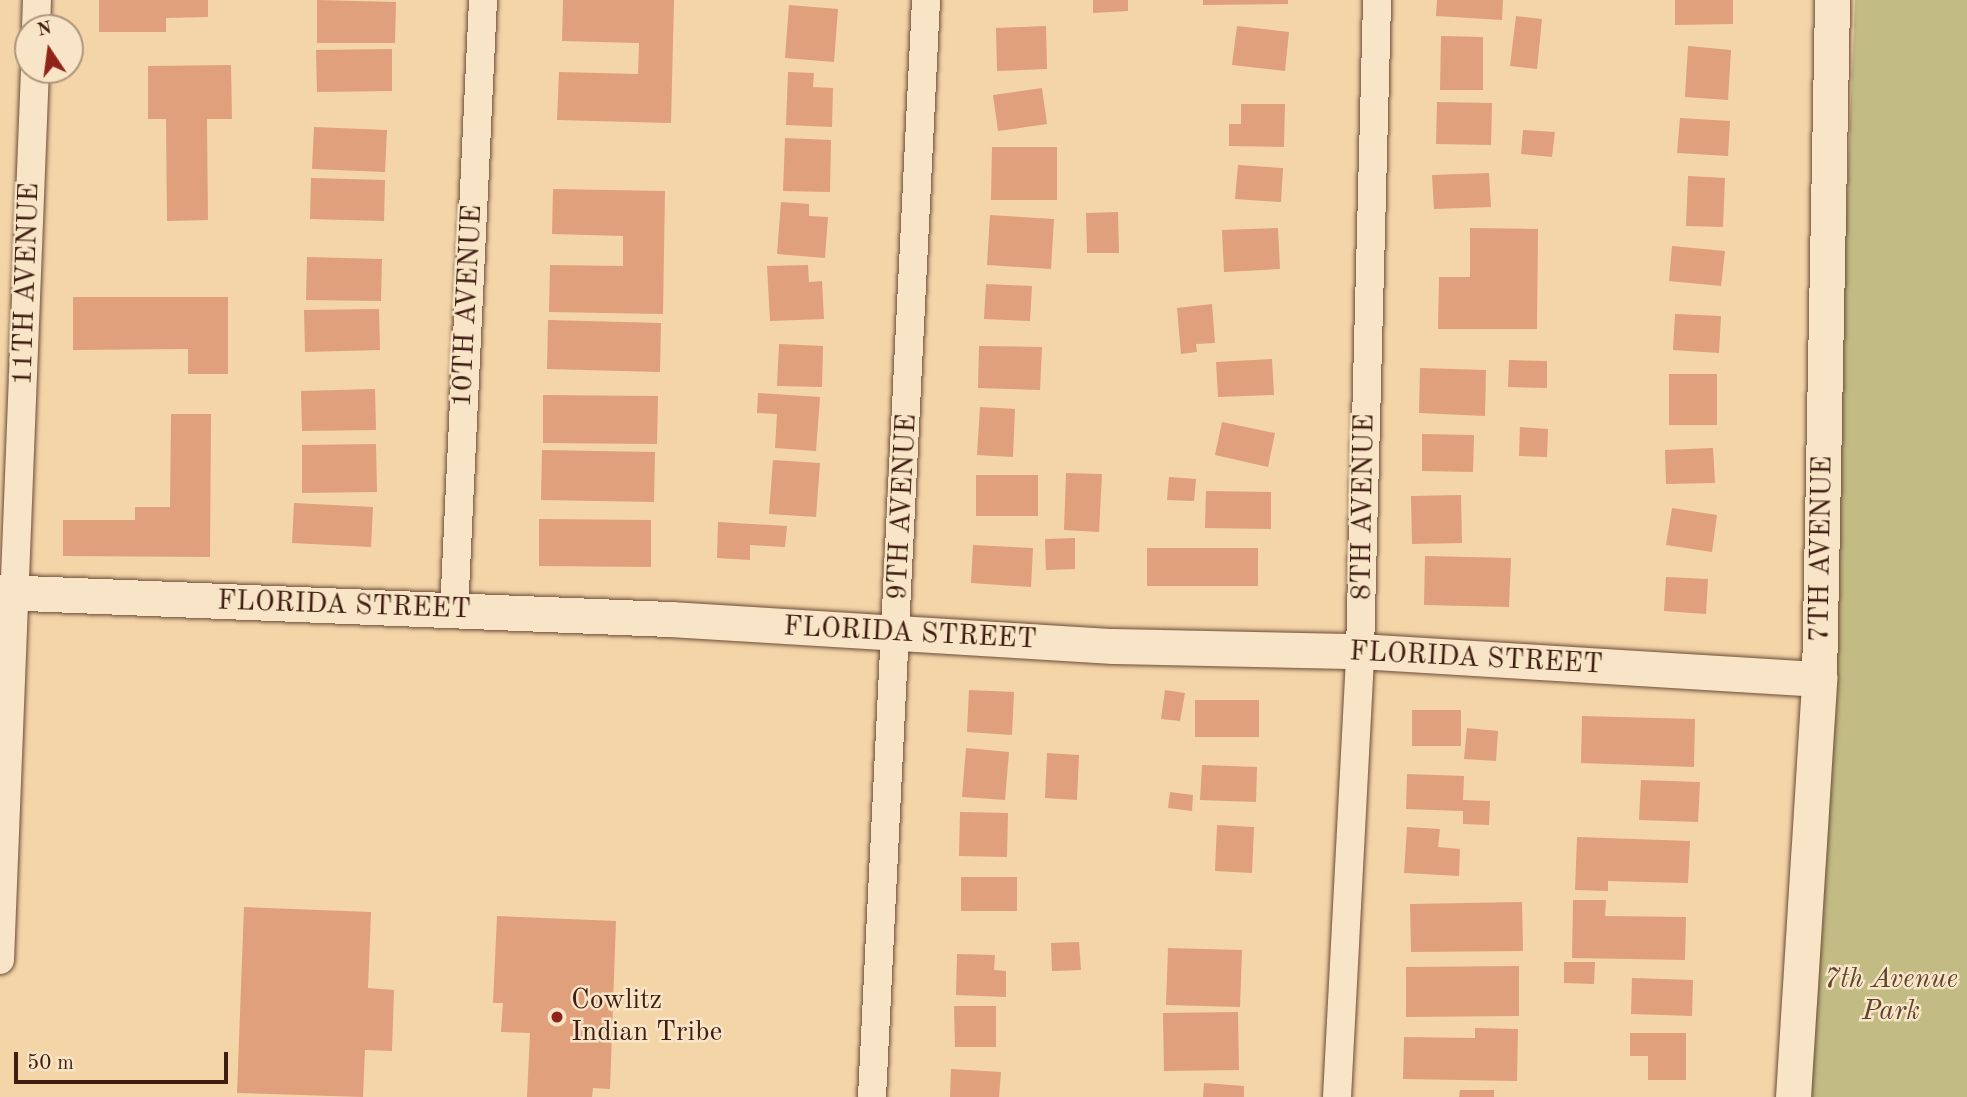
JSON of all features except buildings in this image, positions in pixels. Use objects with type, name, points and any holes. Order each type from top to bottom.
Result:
[{"type":"street","name":"10TH AVENUE","points":[[454,611],[483,0]]},
{"type":"street","name":"9TH AVENUE","points":[[872,1097],[876,980],[897,634],[926,0]]},
{"type":"street","name":"8TH AVENUE","points":[[1337,1097],[1360,651],[1377,0]]},
{"type":"street","name":"7TH AVENUE","points":[[1793,1097],[1819,679],[1832,0]]},
{"type":"street","name":"11TH AVENUE","points":[[0,960],[8,592],[34,84]]},
{"type":"street","name":"FLORIDA STREET","points":[[8,592],[670,619],[1113,646],[1360,651],[1819,679]]},
{"type":"green space","name":"7th Avenue Park","points":[[1855,0],[1967,0],[1967,1097],[1811,1097]]},
{"type":"place","name":"Cowlitz Indian Tribe","points":[[557,1017]]}]
